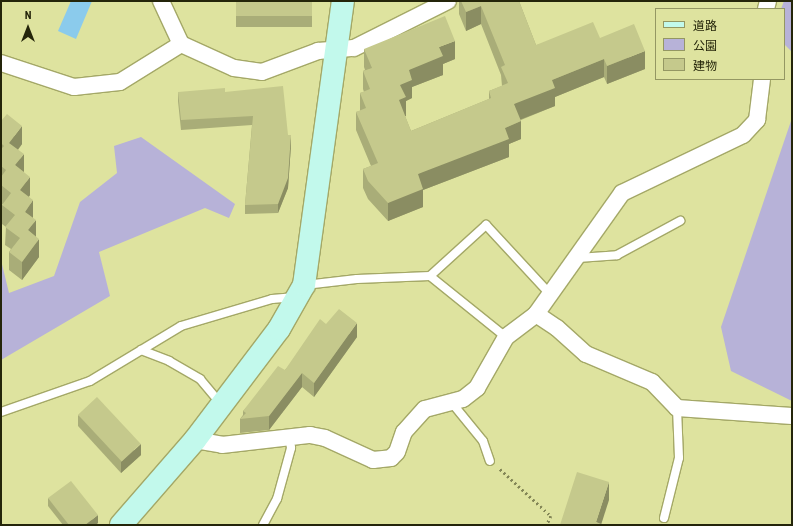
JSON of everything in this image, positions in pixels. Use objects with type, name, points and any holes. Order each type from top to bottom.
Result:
[{"type":"street","points":[[161,1],[181,44],[234,68],[262,72],[318,51],[336,51],[354,48],[444,2]]},
{"type":"street","points":[[121,525],[195,440],[279,329],[301,291],[343,1]]},
{"type":"street","points":[[1,63],[74,87],[120,82],[181,44]]},
{"type":"street","points":[[195,440],[222,445],[289,436],[310,435],[325,438],[373,460],[384,461],[397,452],[404,432],[425,409],[463,399],[477,388],[506,337],[536,314],[549,293],[578,258],[622,193],[743,135],[757,120],[762,80]]},
{"type":"street","points":[[536,314],[557,328],[586,354],[652,382],[677,408],[792,416]]},
{"type":"lane","points":[[578,258],[617,255],[680,221]]},
{"type":"lane","points":[[1,412],[90,381],[181,326],[301,291],[357,279],[430,276],[486,225],[549,293]]},
{"type":"lane","points":[[430,276],[506,337]]},
{"type":"lane","points":[[141,350],[169,361],[200,379],[221,404]]},
{"type":"lane","points":[[452,403],[483,441],[490,461]]},
{"type":"lane","points":[[664,518],[679,458],[677,408]]},
{"type":"lane","points":[[263,525],[277,500],[291,448],[289,436]]},
{"type":"path","points":[[490,461],[551,516],[547,525]]},
{"type":"green space","points":[[784,1],[792,1],[792,52],[785,45],[785,8],[781,8]]},
{"type":"green space","points":[[792,118],[792,401],[731,371],[721,327]]},
{"type":"green space","points":[[141,137],[235,204],[229,218],[205,208],[99,252],[110,296],[1,360],[1,260],[9,293],[54,276],[80,202],[117,173],[114,146]]},
{"type":"water","points":[[71,1],[92,1],[76,39],[58,31]]},
{"type":"building","points":[[236,1],[312,1],[312,16],[236,16]]},
{"type":"building","points":[[461,1],[519,1],[536,45],[593,22],[600,38],[634,24],[645,51],[607,66],[604,59],[552,80],[555,88],[514,104],[521,121],[505,128],[509,139],[418,174],[423,189],[388,203],[368,181],[363,169],[378,163],[356,112],[366,108],[360,93],[370,89],[363,71],[372,68],[364,49],[445,16],[455,41],[439,47],[443,56],[409,70],[412,80],[400,85],[406,97],[399,100],[411,131],[491,98],[489,91],[508,83],[501,67],[505,65],[481,6],[466,12]]},
{"type":"building","points":[[283,86],[288,135],[291,135],[288,178],[278,204],[245,205],[253,116],[181,120],[178,92],[225,88],[225,92]]},
{"type":"building","points":[[7,114],[22,126],[9,143],[24,154],[15,165],[30,177],[20,190],[33,200],[25,212],[36,220],[28,230],[39,239],[22,262],[9,252],[20,238],[5,227],[15,215],[2,205],[11,193],[1,185],[1,177],[6,170],[1,166],[1,149],[4,146],[1,143],[1,121]]},
{"type":"building","points":[[339,309],[357,323],[314,383],[302,373],[269,416],[240,419],[246,413],[243,411],[278,366],[285,370],[320,319],[326,324]]},
{"type":"building","points":[[97,397],[141,444],[122,462],[78,415]]},
{"type":"building","points":[[577,472],[609,482],[596,522],[604,525],[560,525]]},
{"type":"building","points":[[71,481],[98,515],[85,525],[69,525],[48,498]]}]
